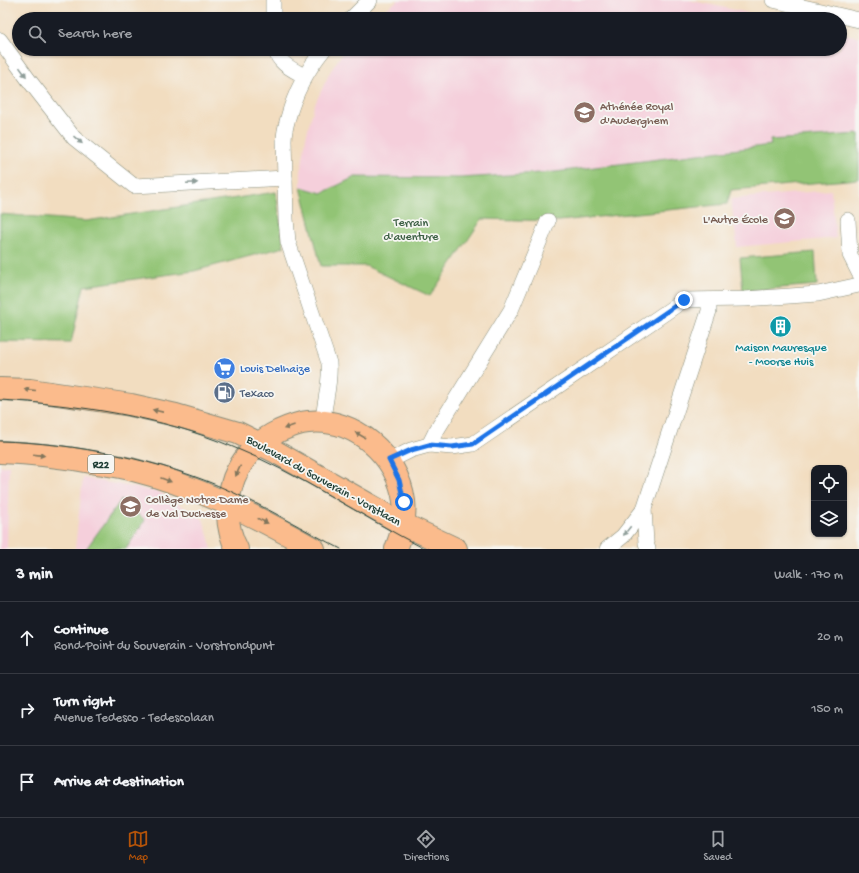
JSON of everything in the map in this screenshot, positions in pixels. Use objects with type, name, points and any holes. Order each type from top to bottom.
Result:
[{"type":"main road","name":"Boulevard du Souverain - Vorstlaan","points":[[0,389],[30,390],[131,405],[176,415],[238,433],[259,443],[403,524],[456,549]]},
{"type":"main road","points":[[237,549],[229,526],[228,504],[230,491],[238,469],[248,454],[259,443],[274,434],[300,423],[310,422],[323,422],[342,426],[360,434],[376,446],[389,460],[399,480],[404,502],[403,524],[396,549]]},
{"type":"main road","name":"R22","points":[[0,452],[75,459],[129,468],[228,504],[280,529],[314,549]]},
{"type":"street","points":[[273,0],[273,12]]},
{"type":"street","points":[[358,12],[370,0]]},
{"type":"street","points":[[773,0],[825,12]]},
{"type":"street","points":[[847,17],[859,20]]},
{"type":"street","points":[[0,40],[12,56]]},
{"type":"street","points":[[12,56],[74,138],[134,186],[285,178]]},
{"type":"street","points":[[277,56],[283,64],[304,76]]},
{"type":"street","points":[[319,56],[304,76],[291,105],[284,134],[288,242],[329,363],[330,372],[323,422]]},
{"type":"street","points":[[848,220],[850,255],[859,273]]},
{"type":"street","points":[[429,445],[434,433],[510,310],[548,221]]},
{"type":"street","points":[[389,460],[411,450],[429,445],[452,447],[473,444],[684,300],[744,299],[818,294],[859,285]]},
{"type":"street","points":[[607,549],[623,536],[644,509],[709,311],[709,300]]},
{"type":"street","points":[[644,509],[646,543],[648,549]]},
{"type":"shaded area","points":[[398,0],[689,0],[744,12],[382,12]]},
{"type":"shaded area","name":"Athénée Royal d'Auderghem","points":[[847,34],[859,37],[859,134],[771,140],[771,145],[555,172],[485,178],[355,177],[322,193],[301,187],[301,173],[306,137],[314,106],[330,72],[340,56],[847,56]]},
{"type":"shaded area","name":"L'Autre École","points":[[831,190],[836,238],[737,247],[731,199]]},
{"type":"shaded area","points":[[0,466],[9,466],[7,549],[0,549]]},
{"type":"shaded area","name":"Collège Notre-Dame de Val Duchesse","points":[[83,478],[159,492],[203,519],[212,549],[75,549]]},
{"type":"green space","name":"Terrain d'aventure","points":[[859,134],[859,179],[731,190],[727,204],[559,221],[482,219],[430,296],[366,266],[321,266],[301,187],[322,193],[355,177],[461,178],[555,172],[771,145],[770,140]]},
{"type":"green space","points":[[276,192],[284,247],[194,271],[84,286],[71,343],[0,342],[0,214],[86,221]]},
{"type":"green space","points":[[815,252],[817,285],[743,291],[740,258]]},
{"type":"green space","points":[[121,500],[145,520],[126,549],[86,549]]},
{"type":"tram line","points":[[0,400],[59,405],[119,414],[177,427],[205,436],[258,458],[306,482],[425,549]]},
{"type":"tram line","points":[[0,441],[58,445],[118,455],[176,470],[230,491],[341,549]]},
{"type":"place","name":"Athénée Royal d'Auderghem","points":[[585,113]]},
{"type":"place","name":"L'Autre École","points":[[784,219]]},
{"type":"place","name":"Maison Mauresque - Moorse Huis","points":[[781,326]]},
{"type":"place","name":"Louis Delhaize","points":[[225,368]]},
{"type":"place","name":"Texaco","points":[[224,393]]},
{"type":"place","name":"Collège Notre-Dame de Val Duchesse","points":[[131,506]]},
{"type":"route","points":[[404,502],[399,480],[389,460],[411,450],[429,445],[452,447],[473,444],[684,300]]}]
